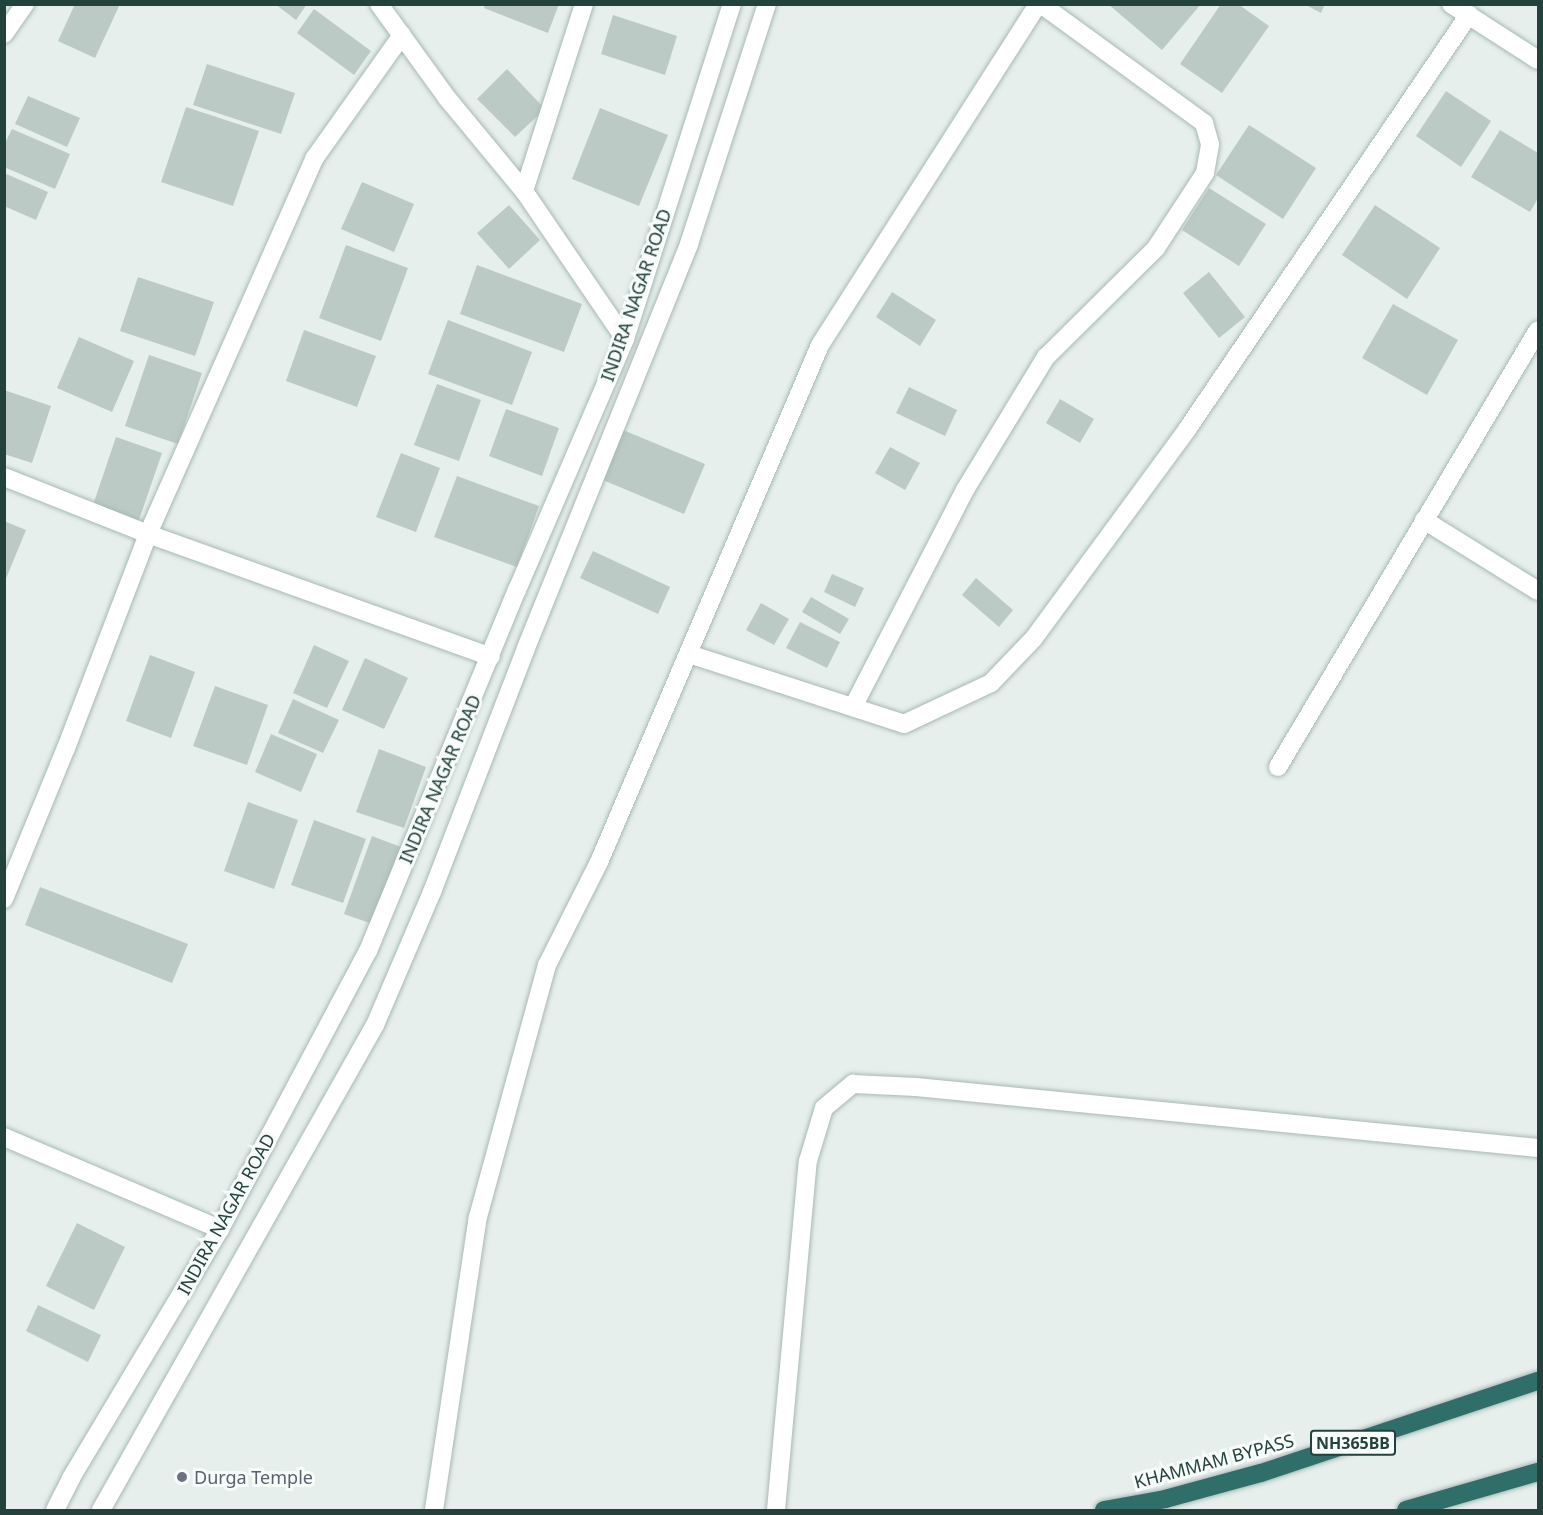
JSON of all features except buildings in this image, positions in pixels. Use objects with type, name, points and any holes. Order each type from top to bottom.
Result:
[{"type":"highway","name":"KHAMMAM BYPASS","points":[[1104,1510],[1165,1499],[1261,1473],[1539,1381]]},
{"type":"highway","points":[[1406,1510],[1539,1472]]},
{"type":"street","points":[[4,34],[25,4]]},
{"type":"street","points":[[380,4],[447,98],[524,190],[625,339]]},
{"type":"street","points":[[524,190],[584,4]]},
{"type":"street","name":"INDIRA NAGAR ROAD","points":[[55,1510],[71,1478],[220,1229],[368,951],[517,590],[625,339],[732,4]]},
{"type":"street","name":"INDIRA NAGAR ROAD","points":[[100,1510],[375,1025],[432,892],[526,648],[689,244],[767,4]]},
{"type":"street","points":[[434,1510],[477,1217],[547,965],[598,862],[820,345],[1039,4],[1204,123],[1210,144],[1204,173],[1156,248],[1046,357],[965,490],[853,707]]},
{"type":"street","points":[[1451,4],[1539,60]]},
{"type":"street","points":[[689,654],[904,724],[991,683],[1034,638],[1188,428],[1469,15]]},
{"type":"street","points":[[4,899],[66,748],[148,534],[314,159],[402,35]]},
{"type":"street","points":[[1278,767],[1424,520],[1532,353],[1539,330]]},
{"type":"street","points":[[4,477],[148,534],[491,657]]},
{"type":"street","points":[[1424,520],[1539,591]]},
{"type":"street","points":[[776,1510],[808,1161],[824,1108],[853,1084],[915,1087],[1539,1148]]},
{"type":"street","points":[[4,1137],[220,1229]]},
{"type":"place","name":"Durga Temple","points":[[182,1477]]}]
